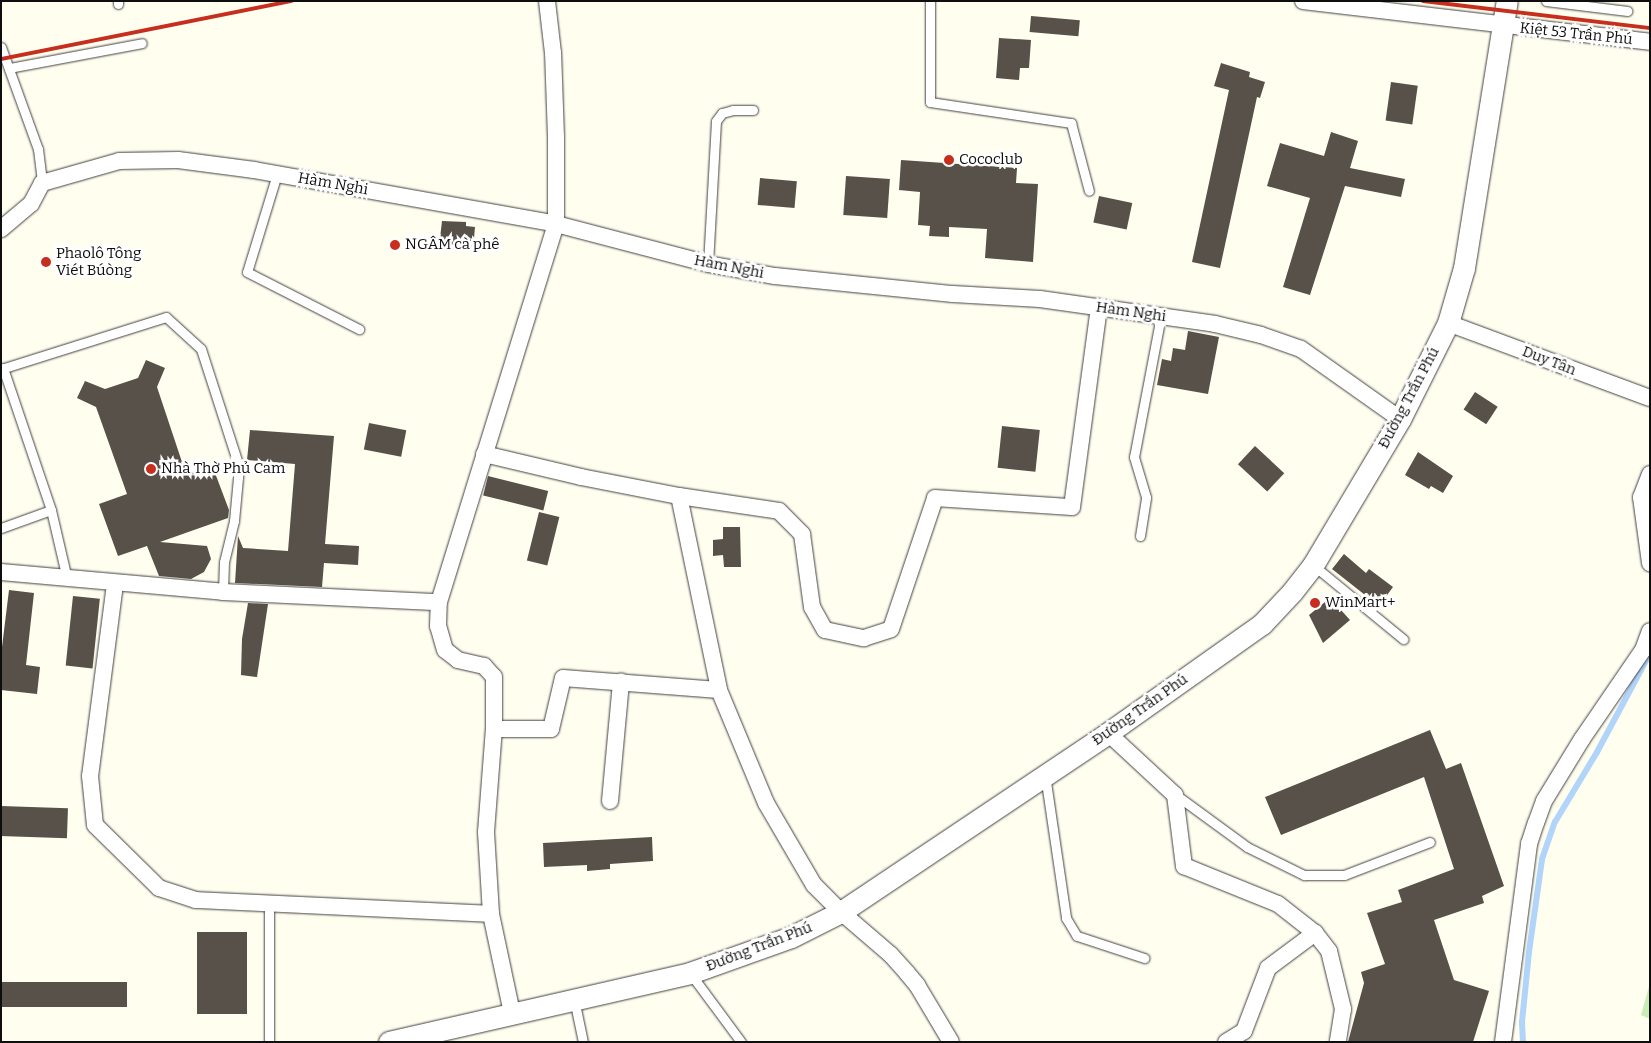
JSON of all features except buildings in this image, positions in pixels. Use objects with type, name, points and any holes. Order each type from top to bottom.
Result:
[{"type":"street","points":[[512,1013],[491,914],[486,832],[494,729],[494,677],[484,666],[458,660],[445,650],[438,626],[439,602],[556,224],[556,128],[553,53],[547,1]]},
{"type":"street","name":"Kiệt 53 Trần Phú","points":[[1303,1],[1650,42]]},
{"type":"street","name":"Đường Trần Phú","points":[[389,1042],[455,1030],[512,1013],[690,973],[791,937],[841,912],[1108,733],[1262,624],[1292,592],[1313,565],[1400,419],[1448,323],[1464,268],[1507,1]]},
{"type":"street","name":"Hàm Nghi","points":[[42,182],[119,161],[178,160],[277,174],[556,224],[708,264],[775,276],[869,286],[1040,299],[1161,316],[1261,335],[1301,350],[1400,419]]},
{"type":"street","points":[[1,229],[31,204],[42,182]]},
{"type":"street","points":[[484,454],[581,477],[679,496],[779,510],[802,534],[812,607],[825,630],[864,638],[891,629],[935,498],[1072,507],[1099,307]]},
{"type":"street","name":"Duy Tân","points":[[1448,323],[1650,398]]},
{"type":"street","points":[[1650,474],[1641,497],[1650,563]]},
{"type":"street","points":[[679,496],[719,690],[766,803],[814,885],[841,912],[891,955],[917,985],[951,1042]]},
{"type":"street","points":[[1,572],[115,584],[223,592],[439,602]]},
{"type":"street","points":[[115,584],[90,776],[95,825],[159,888],[196,900],[491,914]]},
{"type":"street","points":[[1503,1042],[1528,851],[1536,823],[1544,801],[1582,739],[1644,650],[1650,631]]},
{"type":"street","points":[[494,729],[551,729],[563,678],[719,690]]},
{"type":"street","points":[[610,801],[621,682]]},
{"type":"street","points":[[1108,733],[1175,795],[1184,866],[1278,904],[1315,933],[1329,951],[1343,1010],[1338,1042]]},
{"type":"street","points":[[1226,1042],[1244,1031],[1268,968],[1315,933]]},
{"type":"lane","points":[[930,1],[930,102],[1071,124],[1089,191]]},
{"type":"lane","points":[[1546,1],[1627,11]]},
{"type":"lane","points":[[9,68],[142,43]]},
{"type":"lane","points":[[1,47],[38,149],[42,182]]},
{"type":"lane","points":[[708,264],[716,122],[722,113],[733,110],[754,110]]},
{"type":"lane","points":[[277,174],[247,272],[359,329]]},
{"type":"lane","points":[[1140,536],[1146,497],[1134,457],[1161,316]]},
{"type":"lane","points":[[67,579],[51,510],[2,368],[166,317],[201,348],[240,467],[234,521],[224,562],[223,592]]},
{"type":"lane","points":[[1,528],[51,510]]},
{"type":"lane","points":[[1313,565],[1403,639]]},
{"type":"lane","points":[[1045,774],[1066,918],[1077,936],[1144,958]]},
{"type":"lane","points":[[1175,795],[1247,847],[1304,875],[1344,874],[1430,842]]},
{"type":"lane","points":[[269,904],[269,1042]]},
{"type":"lane","points":[[690,973],[741,1042]]},
{"type":"lane","points":[[574,999],[583,1042]]},
{"type":"green space","points":[[1650,983],[1650,1019],[1641,1015]]},
{"type":"waterway","points":[[1523,1042],[1522,1022],[1529,952],[1542,859],[1555,822],[1597,752],[1650,653]]},
{"type":"railway","points":[[1,59],[291,1]]},
{"type":"railway","points":[[1423,1],[1650,28]]},
{"type":"place","name":"Cococlub","points":[[949,160]]},
{"type":"place","name":"NGÂM cà phê","points":[[395,245]]},
{"type":"place","name":"Phaolô Tông Viét Búòng","points":[[46,262]]},
{"type":"place","name":"Nhà Thờ Phủ Cam","points":[[151,469]]},
{"type":"place","name":"WinMart+","points":[[1315,603]]}]
